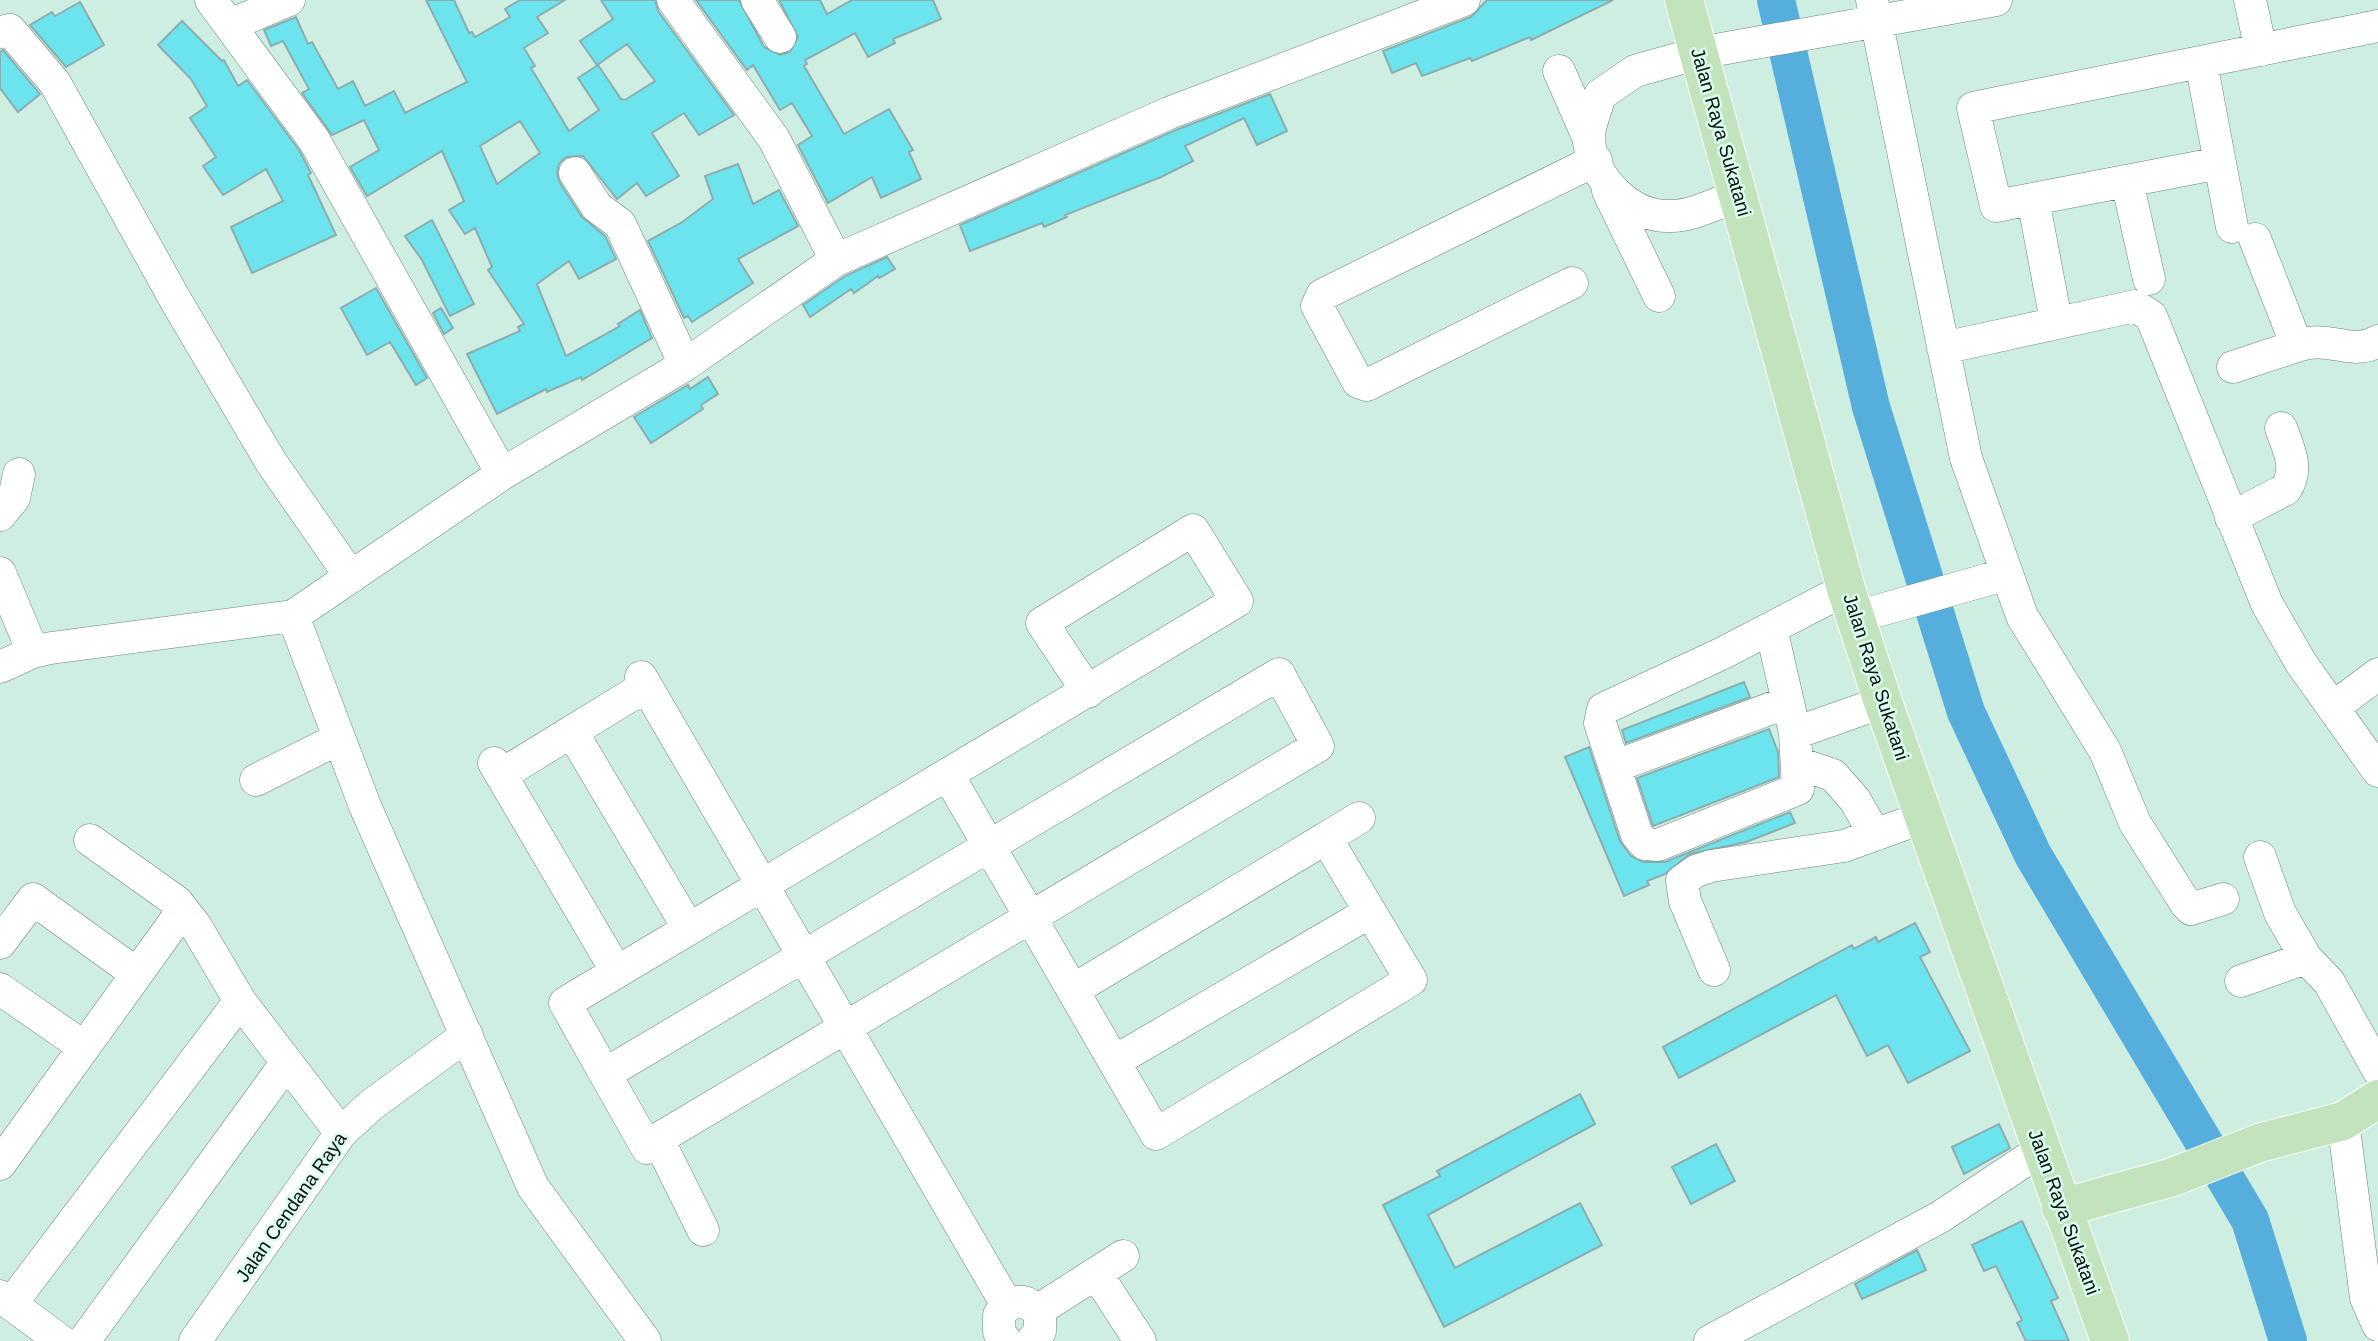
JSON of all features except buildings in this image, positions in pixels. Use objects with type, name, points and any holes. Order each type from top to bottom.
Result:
[{"type":"main road","name":"Jalan Raya Sukatani","points":[[1684,0],[1739,195],[1864,605],[1883,702],[2110,1341]]},
{"type":"main road","points":[[2061,1208],[2173,1177],[2259,1143],[2343,1121],[2378,1099]]},
{"type":"street","points":[[211,0],[314,140],[502,474]]},
{"type":"street","points":[[230,25],[289,0]]},
{"type":"street","points":[[673,0],[774,139],[836,260]]},
{"type":"street","points":[[757,0],[780,37]]},
{"type":"street","points":[[0,667],[33,652],[156,632],[293,616],[502,474],[685,365],[836,260],[1169,113],[1464,0]]},
{"type":"street","points":[[1739,195],[1671,216],[1633,208],[1595,157],[1600,95],[1635,71],[1699,53],[1843,29],[1873,11],[1996,0]]},
{"type":"street","points":[[2250,0],[2261,50]]},
{"type":"street","points":[[1873,11],[1966,458],[2022,616],[2105,751],[2135,823],[2158,863],[2191,908],[2223,899]]},
{"type":"street","points":[[2220,163],[1996,206],[1973,108],[2378,26]]},
{"type":"street","points":[[0,32],[10,30],[20,39],[55,83],[176,301],[271,463],[351,577]]},
{"type":"street","points":[[2201,62],[2220,163],[2244,233],[2297,346]]},
{"type":"street","points":[[1559,71],[1659,296]]},
{"type":"street","points":[[1314,277],[1595,157]]},
{"type":"street","points":[[1572,283],[1367,384],[1358,382],[1318,306],[1322,295],[1595,157]]},
{"type":"street","points":[[575,173],[597,207],[620,224],[685,365]]},
{"type":"street","points":[[2127,181],[2149,279]]},
{"type":"street","points":[[2033,199],[2053,305]]},
{"type":"street","points":[[1943,348],[2135,306],[2151,316],[2267,604],[2301,663],[2378,771]]},
{"type":"street","points":[[2233,367],[2297,346],[2325,340],[2364,347],[2378,341]]},
{"type":"street","points":[[2231,518],[2286,489],[2291,482],[2293,462],[2281,428]]},
{"type":"street","points":[[0,515],[14,498],[19,474]]},
{"type":"street","points":[[605,1074],[1279,674],[1318,746],[647,1147],[605,1074],[565,1003],[1088,692],[1237,601],[1193,530],[1042,623],[1088,692]]},
{"type":"street","points":[[0,573],[33,652]]},
{"type":"street","points":[[1771,628],[1795,733],[1799,785],[1794,792],[1654,846],[1639,840],[1601,723],[1603,709],[1771,628],[2007,574]]},
{"type":"street","points":[[293,616],[338,739],[533,1187],[646,1341]]},
{"type":"street","points":[[2334,706],[2378,674]]},
{"type":"street","points":[[617,972],[498,769],[572,732],[643,681],[845,1027],[1018,1332],[1123,1256]]},
{"type":"street","points":[[1616,766],[1788,702]]},
{"type":"street","points":[[1795,733],[1883,702]]},
{"type":"street","points":[[572,732],[690,929]]},
{"type":"street","points":[[256,780],[338,739]]},
{"type":"street","points":[[1797,764],[1833,775],[1855,800],[1875,835]]},
{"type":"street","points":[[948,775],[1156,1134],[1411,980],[1326,838]]},
{"type":"street","points":[[1714,971],[1685,901],[1682,881],[1711,866],[1844,846],[1924,817]]},
{"type":"street","points":[[1073,990],[1359,818]]},
{"type":"street","points":[[90,841],[177,902],[240,1001],[341,1133]]},
{"type":"street","points":[[2260,857],[2280,913],[2306,958],[2329,982],[2378,1070]]},
{"type":"street","points":[[0,943],[33,899],[136,974]]},
{"type":"street","points":[[0,1164],[183,910]]},
{"type":"street","points":[[1115,1061],[1370,912]]},
{"type":"street","points":[[2241,981],[2306,958]]},
{"type":"street","points":[[0,989],[84,1047]]},
{"type":"street","points":[[61,1341],[6,1300],[240,1001]]},
{"type":"street","name":"Jalan Cendana Raya","points":[[195,1341],[341,1133],[370,1106],[467,1035]]},
{"type":"street","points":[[84,1341],[287,1062]]},
{"type":"street","points":[[2343,1121],[2366,1298],[2378,1325]]},
{"type":"street","points":[[658,1139],[703,1230]]},
{"type":"street","points":[[1710,1341],[1940,1217],[2041,1150]]},
{"type":"street","points":[[1096,1273],[1140,1341]]},
{"type":"waterway","points":[[1776,0],[1871,407],[1966,712],[2033,855],[2250,1220],[2288,1341]]}]
